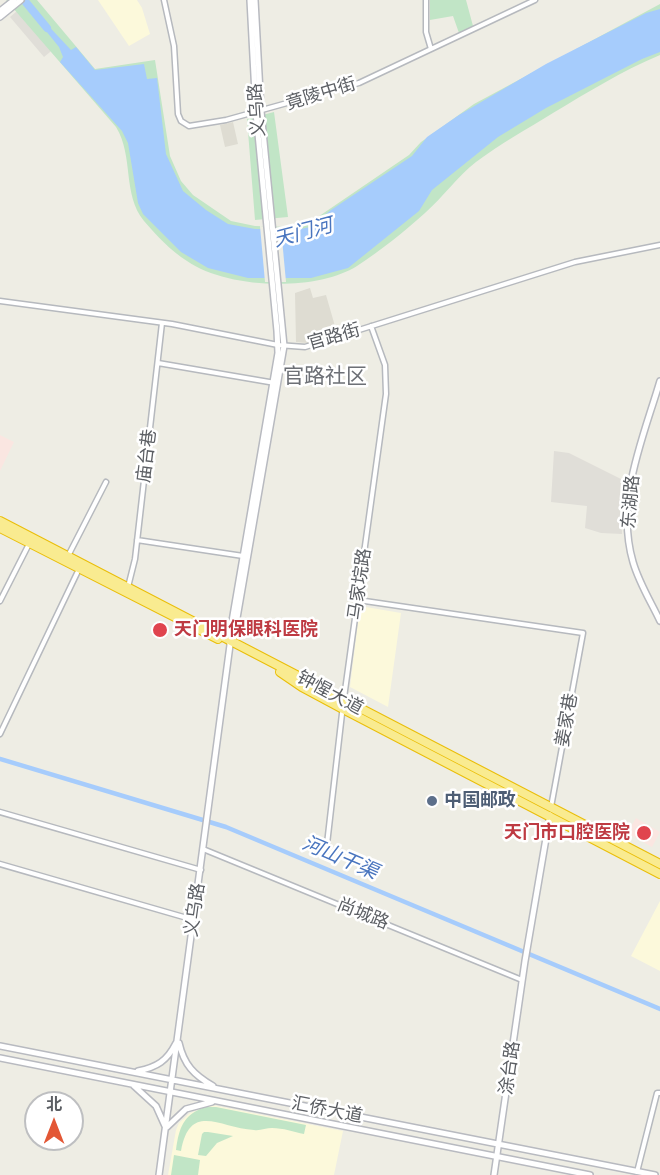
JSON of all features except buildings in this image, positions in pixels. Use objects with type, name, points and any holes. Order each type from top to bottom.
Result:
[{"type":"highway","name":"钟惺大道","points":[[0,519],[129,586],[193,624]]},
{"type":"highway","name":"钟惺大道","points":[[0,530],[231,642],[413,739],[496,777],[660,872]]},
{"type":"highway","name":"钟惺大道","points":[[413,739],[473,775],[660,862]]},
{"type":"main road","points":[[1,14],[14,0]]},
{"type":"main road","points":[[1,14],[21,0]]},
{"type":"main road","name":"义乌路","points":[[159,1175],[231,642],[281,345],[250,0]]},
{"type":"main road","name":"义乌路","points":[[255,0],[259,112]]},
{"type":"main road","name":"东湖路","points":[[660,381],[631,479],[627,516],[633,563],[660,621]]},
{"type":"main road","name":"东湖路","points":[[660,391],[631,488],[629,524],[636,562],[660,614]]},
{"type":"main road","name":"涂台路","points":[[494,1175],[522,980],[550,810]]},
{"type":"main road","points":[[133,1072],[148,1069],[163,1062],[178,1039]]},
{"type":"main road","points":[[178,1039],[188,1066],[199,1077],[218,1088]]},
{"type":"main road","name":"汇侨大道","points":[[0,1046],[655,1175]]},
{"type":"main road","name":"汇侨大道","points":[[0,1058],[590,1175]]},
{"type":"main road","points":[[132,1084],[156,1106],[165,1128],[186,1109],[215,1101]]},
{"type":"street","name":"竟陵中街","points":[[164,0],[174,46],[178,114],[181,121],[189,126],[204,125],[259,112],[359,83],[534,0]]},
{"type":"street","points":[[426,0],[426,32],[431,49]]},
{"type":"street","name":"官路街","points":[[0,301],[162,323],[298,347],[313,345],[575,262],[660,245]]},
{"type":"street","name":"庙台巷","points":[[129,586],[137,540],[162,323]]},
{"type":"street","name":"马家垸路","points":[[327,844],[387,389],[385,365],[371,326]]},
{"type":"street","points":[[158,363],[276,383]]},
{"type":"street","points":[[69,555],[106,482]]},
{"type":"street","points":[[137,540],[247,556]]},
{"type":"street","points":[[0,601],[29,544]]},
{"type":"street","points":[[0,734],[79,570]]},
{"type":"street","name":"姜家巷","points":[[358,600],[583,633],[550,810]]},
{"type":"street","points":[[0,812],[201,870]]},
{"type":"street","name":"尚城路","points":[[203,849],[522,980]]},
{"type":"street","points":[[0,864],[194,920]]},
{"type":"street","points":[[638,1172],[657,1093],[660,1094]]},
{"type":"shaded area","points":[[30,0],[67,38],[44,57],[10,17]]},
{"type":"shaded area","points":[[98,0],[137,0],[142,8],[150,34],[129,46]]},
{"type":"shaded area","points":[[233,122],[238,144],[225,147],[220,125]]},
{"type":"shaded area","points":[[310,288],[313,298],[326,295],[337,333],[307,343],[296,342],[295,293]]},
{"type":"shaded area","points":[[0,435],[14,442],[0,471]]},
{"type":"shaded area","points":[[554,451],[569,453],[623,480],[622,534],[601,533],[585,528],[587,506],[551,502]]},
{"type":"shaded area","points":[[360,606],[401,613],[388,707],[350,687]]},
{"type":"shaded area","name":"天门市口腔医院","points":[[636,818],[660,832],[652,847],[627,833]]},
{"type":"shaded area","points":[[660,901],[660,971],[631,956]]},
{"type":"shaded area","points":[[212,1105],[343,1131],[334,1175],[168,1175],[179,1123],[190,1113]]},
{"type":"green space","points":[[6,0],[37,0],[95,69],[155,60],[170,156],[181,181],[193,195],[231,221],[255,226],[290,227],[309,223],[409,155],[421,142],[474,104],[660,4],[660,55],[592,90],[485,155],[463,174],[432,207],[357,266],[319,280],[272,284],[248,282],[204,270],[187,261],[144,221],[133,199],[125,150],[116,127]]},
{"type":"green space","points":[[430,0],[466,0],[473,26],[459,33],[453,16],[430,20]]},
{"type":"green space","points":[[274,112],[288,217],[255,220],[247,119]]},
{"type":"green space","points":[[205,1107],[216,1107],[306,1125],[304,1134],[276,1128],[256,1130],[208,1121],[199,1122],[191,1126],[185,1136],[181,1151],[176,1150],[183,1123],[192,1114]]},
{"type":"green space","points":[[204,1132],[233,1136],[217,1143],[206,1156],[198,1155]]},
{"type":"green space","points":[[174,1155],[200,1160],[198,1175],[171,1175]]},
{"type":"water","points":[[660,9],[660,52],[546,108],[498,137],[432,190],[419,211],[348,268],[311,278],[248,278],[208,268],[181,252],[143,214],[138,203],[128,143],[122,131],[60,62],[63,57],[59,47],[38,21],[41,18],[71,50],[76,47],[95,70],[144,64],[147,79],[157,78],[166,154],[183,191],[206,210],[228,224],[255,229],[296,230],[310,227],[331,210],[412,156],[427,137],[459,115],[546,64],[646,13]]},
{"type":"pier","points":[[260,226],[281,228],[286,282],[265,282]]},
{"type":"waterway","name":"天门河","points":[[24,0],[47,28]]},
{"type":"waterway","name":"河山干渠","points":[[0,759],[226,827],[660,1009]]},
{"type":"place","name":"天门明保眼科医院","points":[[160,630]]},
{"type":"place","name":"中国邮政","points":[[432,801]]},
{"type":"place","name":"天门市口腔医院","points":[[644,833]]},
{"type":"district","name":"官路社区","points":[[325,377]]}]
